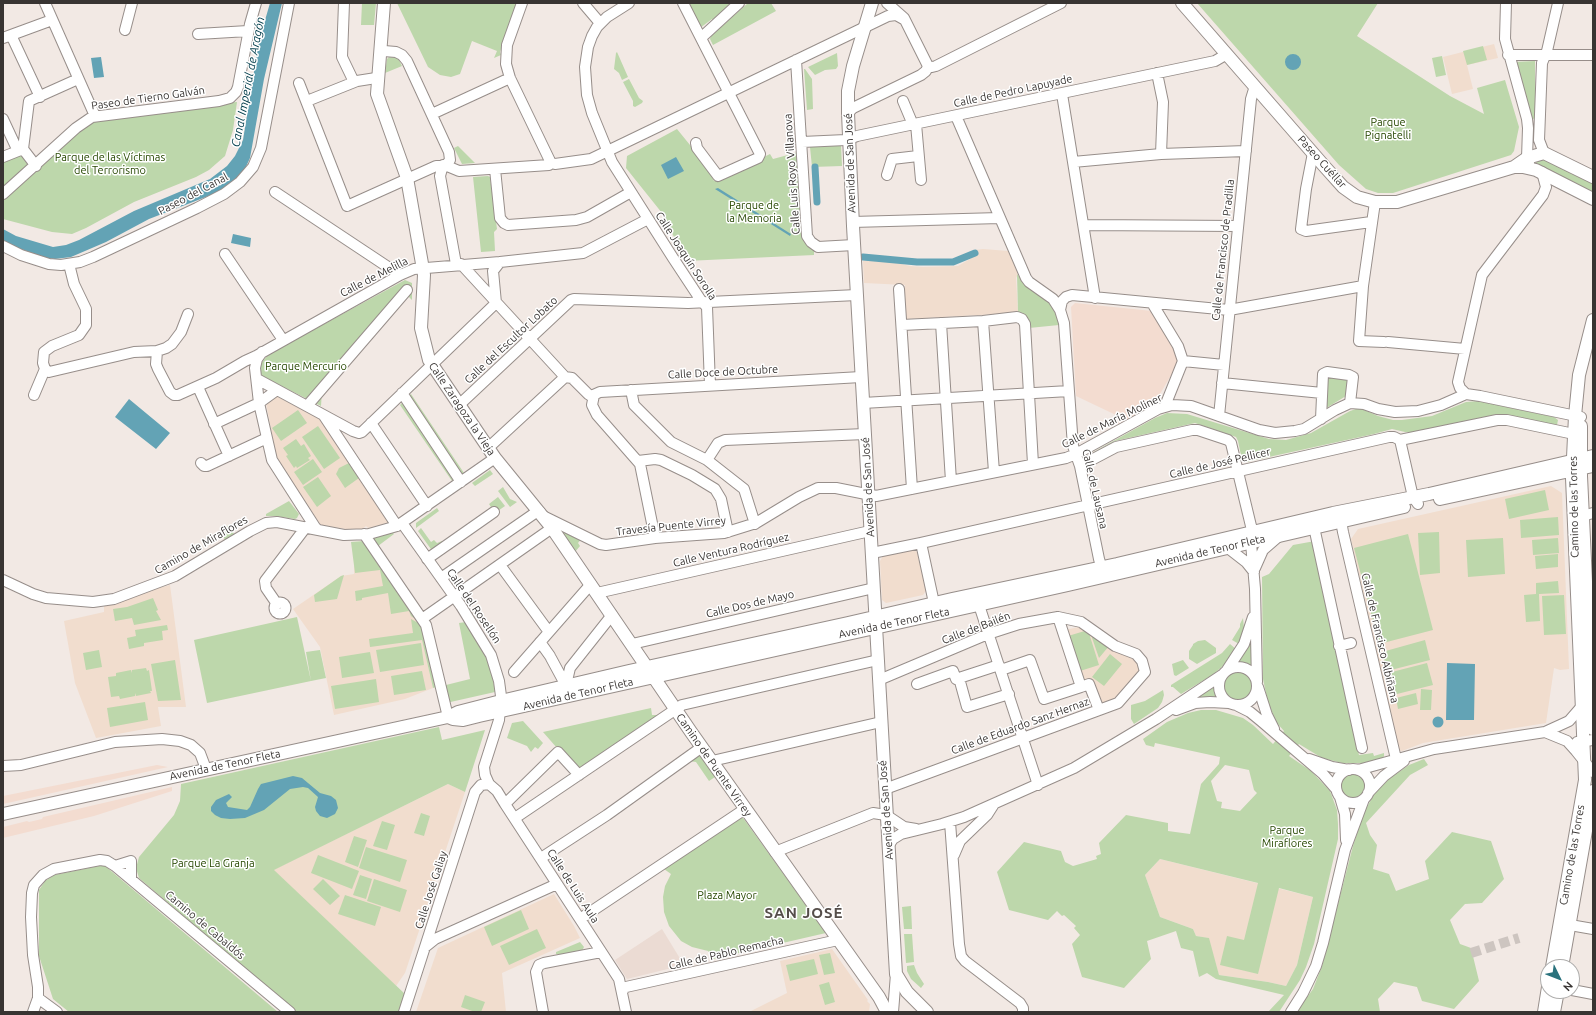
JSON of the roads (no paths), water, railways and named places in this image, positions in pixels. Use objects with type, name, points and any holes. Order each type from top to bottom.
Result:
[{"type":"main road","name":"Calle Zaragoza la Vieja","points":[[384,3],[377,94],[407,178],[424,275],[421,328],[426,353],[431,364],[492,453],[542,514]]},
{"type":"main road","name":"Avenida de San José","points":[[872,3],[849,81],[848,113],[852,222],[896,974],[907,992],[927,1012]]},
{"type":"main road","name":"Paseo Cuéllar","points":[[1182,3],[1313,153],[1350,192],[1362,199],[1375,202],[1397,202],[1514,167],[1534,166],[1544,153]]},
{"type":"main road","points":[[1544,153],[1593,177]]},
{"type":"main road","points":[[1534,166],[1593,199]]},
{"type":"main road","name":"Camino de las Torres","points":[[1593,320],[1591,340],[1579,375],[1578,417],[1578,435],[1588,515],[1593,729]]},
{"type":"main road","points":[[1578,435],[1593,449]]},
{"type":"main road","name":"Camino de las Torres","points":[[1553,959],[1583,790],[1584,762],[1588,741],[1582,706],[1581,671],[1582,463]]},
{"type":"main road","name":"Avenida de Tenor Fleta","points":[[3,814],[448,717],[463,720],[500,706],[876,622],[979,605],[1104,571],[1253,538],[1337,517],[1582,463]]},
{"type":"main road","name":"Camino de Puente Virrey","points":[[542,514],[775,852],[879,997],[887,1012]]},
{"type":"main road","name":"Avenida de Tenor Fleta","points":[[876,622],[934,603],[1228,548],[1253,538],[1280,535],[1314,527],[1337,517]]},
{"type":"main road","name":"Camino de las Torres","points":[[1564,959],[1588,846],[1593,791]]},
{"type":"main road","points":[[1562,911],[1566,916],[1566,922],[1570,925]]},
{"type":"main road","points":[[1544,1012],[1546,999]]},
{"type":"main road","points":[[1554,1012],[1556,999]]},
{"type":"street","points":[[45,3],[95,116]]},
{"type":"street","points":[[125,30],[132,3]]},
{"type":"street","name":"Paseo de Tierno Galván","points":[[3,194],[36,166],[82,123],[95,116],[219,101],[230,98],[236,92],[238,87],[248,31],[256,3]]},
{"type":"street","name":"Paseo del Canal","points":[[3,246],[41,262],[61,265],[69,264],[93,257],[197,208],[233,188],[248,174],[256,162],[261,148],[289,3]]},
{"type":"street","points":[[344,3],[342,57],[354,82]]},
{"type":"street","points":[[522,3],[506,47],[506,60],[510,78],[551,163]]},
{"type":"street","points":[[583,3],[600,23],[615,11],[629,3]]},
{"type":"street","points":[[683,3],[702,37],[760,152],[760,156],[718,176],[697,148],[696,143]]},
{"type":"street","points":[[702,37],[739,3]]},
{"type":"street","points":[[887,3],[905,20],[928,66]]},
{"type":"street","points":[[928,66],[936,66],[1061,3]]},
{"type":"street","points":[[1466,394],[1460,388],[1458,382],[1482,275],[1543,195],[1545,184],[1534,166],[1527,120],[1508,55],[1504,33],[1506,3]]},
{"type":"street","points":[[1544,153],[1539,143],[1542,63],[1558,3]]},
{"type":"street","points":[[299,83],[347,206],[433,167],[444,165],[459,171],[549,165],[551,163],[555,164],[588,160],[890,15],[896,15],[905,20]]},
{"type":"street","points":[[40,96],[7,37],[52,20]]},
{"type":"street","name":"Calle Joaquín Sorolla","points":[[600,23],[594,32],[588,47],[584,67],[584,80],[589,103],[607,151],[648,219],[707,309],[710,385]]},
{"type":"street","points":[[198,34],[248,31]]},
{"type":"street","points":[[380,54],[384,51],[395,52],[404,57],[449,152],[450,160],[440,170],[440,176],[459,264],[565,377],[572,378],[591,395],[592,405],[597,415],[640,464],[655,538]]},
{"type":"street","name":"Calle de Pedro Lapuyade","points":[[802,142],[849,140],[857,136],[914,122],[956,116],[1215,61],[1227,54]]},
{"type":"street","points":[[1508,55],[1545,54],[1593,56]]},
{"type":"street","name":"Calle Luis Royo Villanova","points":[[796,60],[808,238],[818,247],[854,245]]},
{"type":"street","points":[[848,113],[853,108],[920,75],[926,71],[928,66]]},
{"type":"street","points":[[1158,73],[1163,102],[1161,154]]},
{"type":"street","points":[[307,101],[354,82],[378,76]]},
{"type":"street","points":[[432,114],[510,78]]},
{"type":"street","points":[[23,149],[29,102],[78,79]]},
{"type":"street","name":"Calle de Francisco de Pradilla","points":[[1219,416],[1251,100],[1255,86]]},
{"type":"street","points":[[1062,94],[1095,298]]},
{"type":"street","points":[[903,101],[914,122],[921,180]]},
{"type":"street","name":"Calle de Lausana","points":[[956,116],[1026,278],[1029,282],[1053,299],[1060,310],[1064,323],[1073,446],[1080,466],[1087,505],[1104,571]]},
{"type":"street","points":[[1527,120],[1535,121],[1540,118]]},
{"type":"street","points":[[3,119],[16,147],[23,149],[36,166]]},
{"type":"street","points":[[3,158],[23,149]]},
{"type":"street","points":[[1073,162],[1161,154],[1246,151]]},
{"type":"street","points":[[1313,153],[1307,181],[1301,229],[1306,231],[1371,222]]},
{"type":"street","points":[[887,175],[892,159],[918,156]]},
{"type":"street","points":[[495,169],[500,218],[504,223],[510,225],[576,220],[586,217],[631,192]]},
{"type":"street","points":[[275,192],[400,275]]},
{"type":"street","points":[[1375,202],[1363,286],[1359,341],[1465,349]]},
{"type":"street","points":[[852,222],[1000,218]]},
{"type":"street","name":"Calle de Melilla","points":[[157,351],[157,366],[168,390],[172,394],[178,395],[216,378],[400,275],[416,268],[500,262],[585,252],[648,219]]},
{"type":"street","points":[[1084,225],[1238,226]]},
{"type":"street","points":[[225,254],[283,340]]},
{"type":"street","points":[[496,303],[493,271],[500,262]]},
{"type":"street","points":[[50,370],[43,363],[43,356],[48,348],[75,338],[82,332],[86,325],[86,309],[74,284],[69,264]]},
{"type":"street","points":[[1060,310],[1062,301],[1066,297],[1072,295],[1229,310],[1363,286]]},
{"type":"street","points":[[899,289],[912,489]]},
{"type":"street","points":[[307,406],[407,290]]},
{"type":"street","name":"Calle del Escultor Lobato","points":[[459,405],[571,300],[574,299],[688,303],[856,295]]},
{"type":"street","points":[[257,380],[356,432],[362,432],[496,303]]},
{"type":"street","points":[[1152,303],[1178,346],[1183,361],[1165,406]]},
{"type":"street","points":[[34,395],[50,370],[134,352],[157,351],[166,348],[175,341],[188,314]]},
{"type":"street","points":[[902,325],[983,321],[1017,317],[1022,319],[1025,324],[1033,464]]},
{"type":"street","points":[[983,321],[994,472]]},
{"type":"street","points":[[941,323],[951,481]]},
{"type":"street","points":[[262,352],[255,365],[259,403],[274,465],[318,530]]},
{"type":"street","points":[[1183,361],[1224,365]]},
{"type":"street","points":[[1321,419],[1323,374],[1327,372],[1353,377],[1350,403],[1364,404],[1378,409],[1395,412],[1418,411],[1441,405],[1466,394],[1488,397],[1578,417]]},
{"type":"street","name":"Camino de Miraflores","points":[[3,580],[32,594],[46,598],[81,602],[107,601],[134,593],[172,577],[266,523],[277,522],[344,535],[364,534],[400,525],[461,482],[492,453],[565,377]]},
{"type":"street","name":"Calle Doce de Octubre","points":[[591,395],[600,392],[861,377]]},
{"type":"street","points":[[1222,383],[1322,393]]},
{"type":"street","points":[[198,387],[229,456]]},
{"type":"street","points":[[214,424],[259,403],[277,390]]},
{"type":"street","points":[[632,390],[634,405],[671,442],[707,460],[745,490],[755,524]]},
{"type":"street","points":[[863,403],[906,402],[1028,392],[1068,391]]},
{"type":"street","points":[[402,393],[461,482]]},
{"type":"street","name":"Calle de María Moliner","points":[[868,494],[876,496],[1066,458],[1165,406],[1185,406],[1259,430],[1275,433],[1295,432],[1304,429],[1335,410],[1350,403]]},
{"type":"street","name":"Calle del Rosellón","points":[[324,415],[400,525],[428,559],[454,596],[491,655],[499,681],[500,706],[499,720],[484,767],[484,773],[488,781]]},
{"type":"street","name":"Calle de José Pellicer","points":[[872,553],[1394,437],[1400,440],[1497,420],[1507,420],[1578,435]]},
{"type":"street","points":[[371,423],[427,506]]},
{"type":"street","points":[[1080,466],[1116,447],[1194,430],[1229,441],[1232,445],[1253,538],[1258,685],[1253,699],[1242,705],[1210,702],[1195,703],[1179,708],[1156,719]]},
{"type":"street","points":[[707,460],[718,443],[725,440],[864,434]]},
{"type":"street","points":[[201,463],[204,466],[207,466],[267,438]]},
{"type":"street","points":[[1400,440],[1415,501]]},
{"type":"street","points":[[638,461],[655,459],[660,460],[692,475],[715,489],[722,499],[728,532]]},
{"type":"street","name":"Travesía Puente Virrey","points":[[542,514],[603,544],[728,532],[755,524],[796,498],[818,488],[836,488],[868,494]]},
{"type":"street","points":[[428,559],[494,512]]},
{"type":"street","points":[[277,604],[265,586],[265,579],[301,526],[307,514]]},
{"type":"street","points":[[441,578],[534,514],[542,514]]},
{"type":"street","name":"Calle de Francisco Albiñana","points":[[1337,517],[1396,760]]},
{"type":"street","points":[[1314,527],[1362,748]]},
{"type":"street","points":[[422,619],[552,528]]},
{"type":"street","name":"Calle Ventura Rodríguez","points":[[594,589],[870,532]]},
{"type":"street","points":[[364,534],[426,625],[448,717]]},
{"type":"street","points":[[1254,572],[1257,562],[1264,550],[1280,535]]},
{"type":"street","points":[[921,543],[934,603]]},
{"type":"street","points":[[1228,548],[1243,560],[1254,572]]},
{"type":"street","points":[[500,564],[549,632]]},
{"type":"street","name":"Calle Dos de Mayo","points":[[632,644],[874,588]]},
{"type":"street","points":[[514,672],[549,632],[594,589]]},
{"type":"street","points":[[1256,601],[1247,636],[1240,653],[1220,681],[1220,693],[1232,704],[1257,717],[1323,774],[1347,802],[1360,802],[1384,776],[1410,756]]},
{"type":"street","points":[[979,605],[1024,738],[1038,785]]},
{"type":"street","points":[[540,642],[566,681],[570,668],[612,615]]},
{"type":"street","points":[[1058,617],[1081,687]]},
{"type":"street","name":"Calle de Bailén","points":[[879,680],[988,634],[1019,624],[1058,617],[1081,622],[1115,646],[1136,654],[1143,664]]},
{"type":"street","points":[[1339,646],[1351,643]]},
{"type":"street","points":[[515,818],[676,709],[687,704],[878,660]]},
{"type":"street","points":[[917,684],[953,671],[956,679],[1030,660],[1044,699],[1089,684],[1099,710]]},
{"type":"street","points":[[1581,671],[1591,661]]},
{"type":"street","name":"Calle de Eduardo Sanz Hernaz","points":[[885,789],[1120,702],[1144,674],[1143,664]]},
{"type":"street","points":[[888,846],[898,835],[916,829],[950,822],[1038,785],[1088,761],[1156,719],[1225,672],[1240,666],[1251,671],[1258,685],[1267,715],[1277,735]]},
{"type":"street","points":[[959,678],[967,707],[1009,694]]},
{"type":"street","points":[[1345,850],[1346,822],[1338,793],[1339,777],[1342,774],[1434,749],[1545,732],[1569,720],[1582,706]]},
{"type":"street","points":[[712,761],[881,722]]},
{"type":"street","points":[[1545,732],[1567,741],[1588,741]]},
{"type":"street","points":[[3,766],[21,764],[115,742],[162,739],[180,741],[191,745],[200,753],[206,769]]},
{"type":"street","points":[[1567,741],[1593,772]]},
{"type":"street","points":[[541,858],[607,815],[702,747]]},
{"type":"street","points":[[506,804],[558,752],[579,775]]},
{"type":"street","points":[[1291,1012],[1303,993],[1316,966],[1323,943],[1345,850],[1370,784],[1362,772],[1328,766],[1301,756]]},
{"type":"street","name":"Calle de Luis Aula","points":[[488,781],[506,804],[620,981],[626,1012]]},
{"type":"street","name":"Calle José Galiay","points":[[404,1012],[475,792],[481,785],[488,781]]},
{"type":"street","points":[[953,859],[958,845],[965,836],[987,815],[994,804]]},
{"type":"street","points":[[580,919],[745,808]]},
{"type":"street","points":[[775,852],[868,814],[878,813],[886,815],[904,827],[916,829]]},
{"type":"street","points":[[950,822],[959,944],[962,956],[1020,1004],[1023,1008],[1023,1012]]},
{"type":"street","points":[[952,834],[958,837],[965,836]]},
{"type":"street","points":[[33,1012],[38,998],[38,978],[33,955],[31,917],[32,893],[36,883],[46,873],[58,868],[100,860],[108,861],[115,866],[131,861],[131,879]]},
{"type":"street","name":"Camino de Cabaldós","points":[[115,866],[290,1012]]},
{"type":"street","points":[[425,947],[432,940],[558,884]]},
{"type":"street","points":[[1570,925],[1593,929]]},
{"type":"street","points":[[431,928],[434,934],[442,936]]},
{"type":"street","name":"Calle de Pablo Remacha","points":[[622,992],[624,988],[630,986],[838,940]]},
{"type":"street","points":[[543,1012],[536,972],[539,965],[601,952]]},
{"type":"street","name":"Avenida de San José","points":[[893,1012],[896,974]]},
{"type":"street","points":[[1580,992],[1593,994]]},
{"type":"street","points":[[38,998],[57,1012]]},
{"type":"water","name":"Canal Imperial de Aragón","points":[[270,3],[282,3],[264,79],[250,158],[244,171],[239,177],[229,185],[211,195],[149,219],[106,242],[71,257],[55,259],[47,258],[15,247],[3,240],[3,229],[16,236],[53,247],[66,245],[79,240],[134,211],[210,179],[227,166],[235,156],[243,140],[259,41]]},
{"type":"water","points":[[1290,54],[1296,54],[1301,59],[1299,68],[1296,70],[1290,70],[1285,65],[1285,59]]},
{"type":"water","points":[[101,57],[104,77],[94,78],[91,58]]},
{"type":"water","points":[[676,157],[684,171],[668,179],[661,165]]},
{"type":"water","points":[[718,188],[791,234],[790,236],[715,189]]},
{"type":"water","points":[[233,234],[251,238],[250,247],[231,243]]},
{"type":"water","points":[[129,399],[170,433],[156,449],[115,417]]},
{"type":"water","points":[[1447,663],[1475,664],[1474,720],[1446,720]]},
{"type":"water","points":[[1438,716],[1442,718],[1444,722],[1442,726],[1438,728],[1434,726],[1432,722],[1434,718]]},
{"type":"water","points":[[293,776],[302,778],[320,793],[331,796],[336,800],[338,808],[335,814],[327,818],[320,816],[315,807],[318,797],[308,788],[303,787],[290,789],[264,810],[245,818],[221,818],[211,811],[211,807],[216,800],[229,794],[232,797],[226,803],[228,807],[247,810],[250,807],[261,784]]},
{"type":"waterway","points":[[815,167],[817,202]]},
{"type":"waterway","points":[[863,257],[917,262],[953,262],[975,253]]},
{"type":"tunnel","points":[[1471,953],[1519,938]]},
{"type":"district","name":"SAN JOSÉ","points":[[804,913]]},
{"type":"park label","name":"Parque Pignatelli","points":[[1388,128]]},
{"type":"park label","name":"Parque de las Víctimas del Terrorismo","points":[[110,163]]},
{"type":"park label","name":"Parque de la Memoria","points":[[754,211]]},
{"type":"park label","name":"Parque Mercurio","points":[[306,366]]},
{"type":"park label","name":"Parque Miraflores","points":[[1287,836]]},
{"type":"park label","name":"Parque La Granja","points":[[213,863]]},
{"type":"park label","name":"Plaza Mayor","points":[[727,895]]}]
